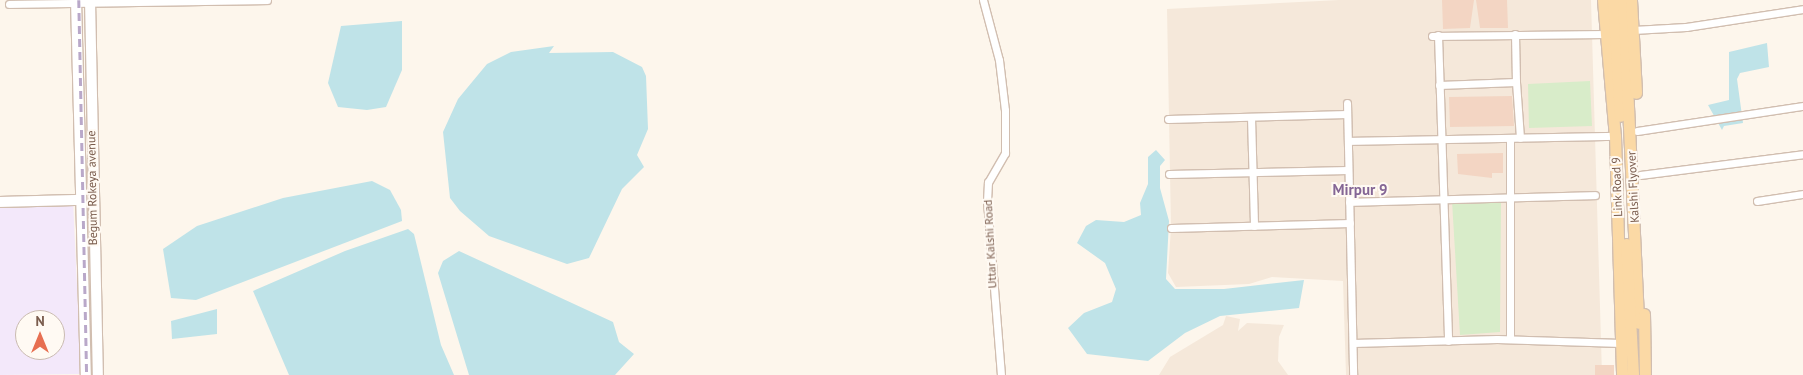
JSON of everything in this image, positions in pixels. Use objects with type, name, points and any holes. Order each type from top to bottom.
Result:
[{"type":"main road","name":"Link Road 9","points":[[1603,0],[1615,136],[1622,375]]},
{"type":"main road","points":[[1613,0],[1633,375]]},
{"type":"main road","name":"Kalshi Flyover","points":[[1623,0],[1638,375]]},
{"type":"main road","name":"Link Road 9","points":[[1631,0],[1640,175],[1645,375]]},
{"type":"main road","name":"Begum Rokeya avenue","points":[[76,2],[79,200],[86,375]]},
{"type":"main road","name":"Begum Rokeya avenue","points":[[90,2],[98,375]]},
{"type":"main road","points":[[0,202],[79,200]]},
{"type":"street","points":[[9,4],[267,0]]},
{"type":"street","name":"Uttar Kalshi Road","points":[[983,0],[999,60],[1005,110],[1005,152],[988,182],[987,201],[1001,375]]},
{"type":"street","points":[[1633,30],[1686,27],[1803,9]]},
{"type":"street","points":[[1515,34],[1520,138]]},
{"type":"street","points":[[1448,341],[1440,85],[1435,36],[1605,34]]},
{"type":"street","points":[[1440,85],[1516,82]]},
{"type":"street","points":[[1347,103],[1354,375]]},
{"type":"street","points":[[1638,131],[1803,106]]},
{"type":"street","points":[[1168,119],[1347,114]]},
{"type":"street","points":[[1250,117],[1254,226]]},
{"type":"street","points":[[1348,141],[1615,136]]},
{"type":"street","points":[[1510,138],[1510,339]]},
{"type":"street","points":[[1640,175],[1803,154]]},
{"type":"street","points":[[1169,174],[1348,170]]},
{"type":"street","points":[[1757,201],[1803,194]]},
{"type":"street","points":[[1349,202],[1595,195]]},
{"type":"street","points":[[1171,228],[1350,223]]},
{"type":"street","points":[[1353,343],[1510,339],[1621,342]]},
{"type":"shaded area","points":[[1339,0],[1591,0],[1602,375],[1346,375],[1343,281],[1272,277],[1249,284],[1176,287],[1168,273],[1171,228],[1167,9]]},
{"type":"shaded area","points":[[73,200],[81,374],[0,375],[0,203]]},
{"type":"shaded area","points":[[1226,316],[1240,319],[1238,331],[1247,323],[1284,325],[1279,337],[1278,361],[1288,375],[1159,375],[1170,357],[1223,325]]},
{"type":"green space","points":[[1590,81],[1592,126],[1529,128],[1528,84]]},
{"type":"green space","points":[[1452,201],[1501,203],[1500,332],[1460,335]]},
{"type":"water","points":[[402,21],[402,70],[386,107],[367,110],[338,107],[328,83],[341,26]]},
{"type":"water","points":[[1767,43],[1769,67],[1740,73],[1737,79],[1743,123],[1724,126],[1722,130],[1708,105],[1729,100],[1729,52]]},
{"type":"water","points":[[554,46],[549,53],[613,52],[642,67],[646,76],[648,129],[637,155],[644,167],[622,189],[589,258],[567,264],[489,236],[460,211],[450,198],[443,132],[458,99],[487,64],[511,52]]},
{"type":"water","points":[[1156,150],[1165,160],[1160,166],[1160,188],[1169,221],[1166,279],[1175,289],[1224,289],[1304,280],[1299,308],[1220,316],[1185,333],[1148,361],[1087,354],[1068,328],[1084,313],[1112,302],[1116,289],[1105,263],[1077,243],[1086,226],[1096,220],[1124,222],[1141,215],[1140,203],[1148,184],[1148,157]]},
{"type":"water","points":[[372,181],[390,190],[401,210],[402,221],[196,300],[171,298],[163,249],[197,226],[283,198]]},
{"type":"water","points":[[408,229],[414,234],[441,345],[454,375],[289,375],[253,291],[345,251]]},
{"type":"water","points":[[459,251],[613,322],[619,342],[634,354],[615,375],[469,375],[438,273],[443,261]]},
{"type":"water","points":[[217,309],[217,334],[172,339],[171,321]]},
{"type":"building","points":[[1442,0],[1474,0],[1470,28],[1443,29]]},
{"type":"building","points":[[1476,0],[1507,0],[1508,28],[1480,28]]},
{"type":"building","points":[[1512,96],[1514,126],[1450,127],[1449,97]]},
{"type":"building","points":[[1503,153],[1503,173],[1492,173],[1492,178],[1458,174],[1457,154]]},
{"type":"building","points":[[1595,365],[1614,365],[1614,375],[1595,375]]},
{"type":"railway","points":[[79,0],[87,375]]},
{"type":"district","name":"Mirpur 9","points":[[1360,190]]}]
